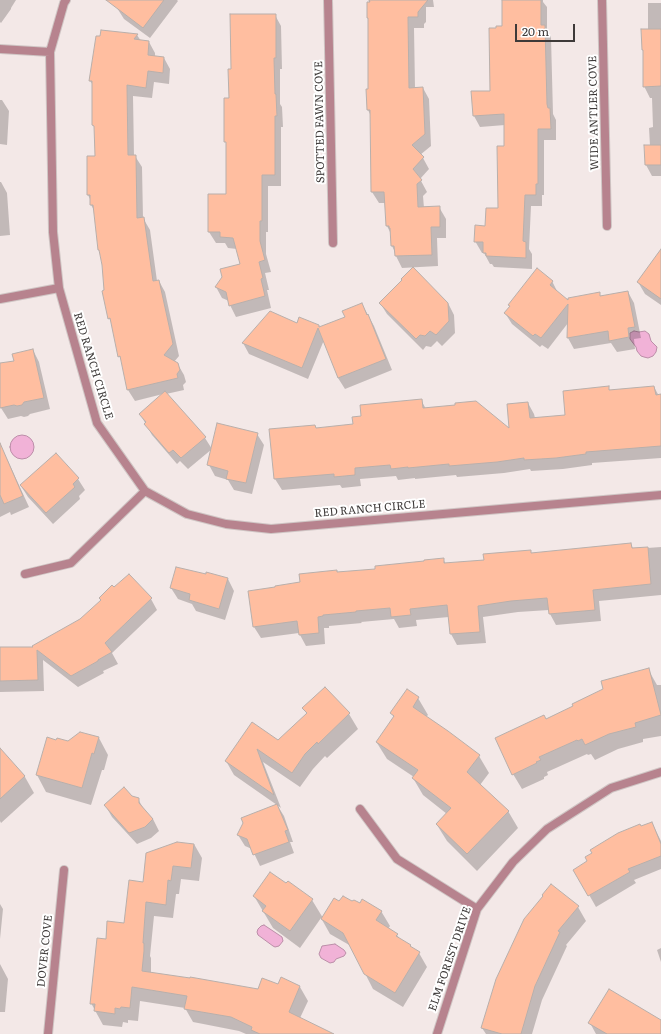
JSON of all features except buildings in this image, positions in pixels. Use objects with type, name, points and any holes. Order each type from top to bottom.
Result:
[{"type":"street","name":"RED RANCH CIRCLE","points":[[66,0],[50,52],[53,232],[59,288],[97,423],[145,491],[187,514],[226,524],[271,529],[661,495]]},
{"type":"street","name":"SPOTTED FAWN COVE","points":[[328,0],[333,243]]},
{"type":"street","name":"WIDE ANTLER COVE","points":[[602,0],[607,226]]},
{"type":"street","points":[[0,49],[50,52]]},
{"type":"street","points":[[0,299],[59,288]]},
{"type":"street","points":[[26,574],[71,563],[145,491]]},
{"type":"street","name":"ELM FOREST DRIVE","points":[[437,1034],[477,910],[514,862],[547,829],[611,788],[661,772]]},
{"type":"street","points":[[360,809],[397,859],[477,910]]},
{"type":"street","name":"DOVER COVE","points":[[48,1034],[64,870]]},
{"type":"shaded area","points":[[634,331],[645,331],[649,334],[651,341],[657,347],[653,356],[648,358],[644,357],[637,351],[630,339],[630,333]]},
{"type":"shaded area","points":[[22,435],[30,439],[34,447],[30,455],[22,459],[14,455],[10,447],[14,439]]},
{"type":"shaded area","points":[[264,925],[282,937],[283,941],[279,946],[273,946],[258,935],[258,929]]},
{"type":"shaded area","points":[[335,944],[344,950],[346,953],[344,956],[330,963],[321,958],[319,954],[322,946]]}]
